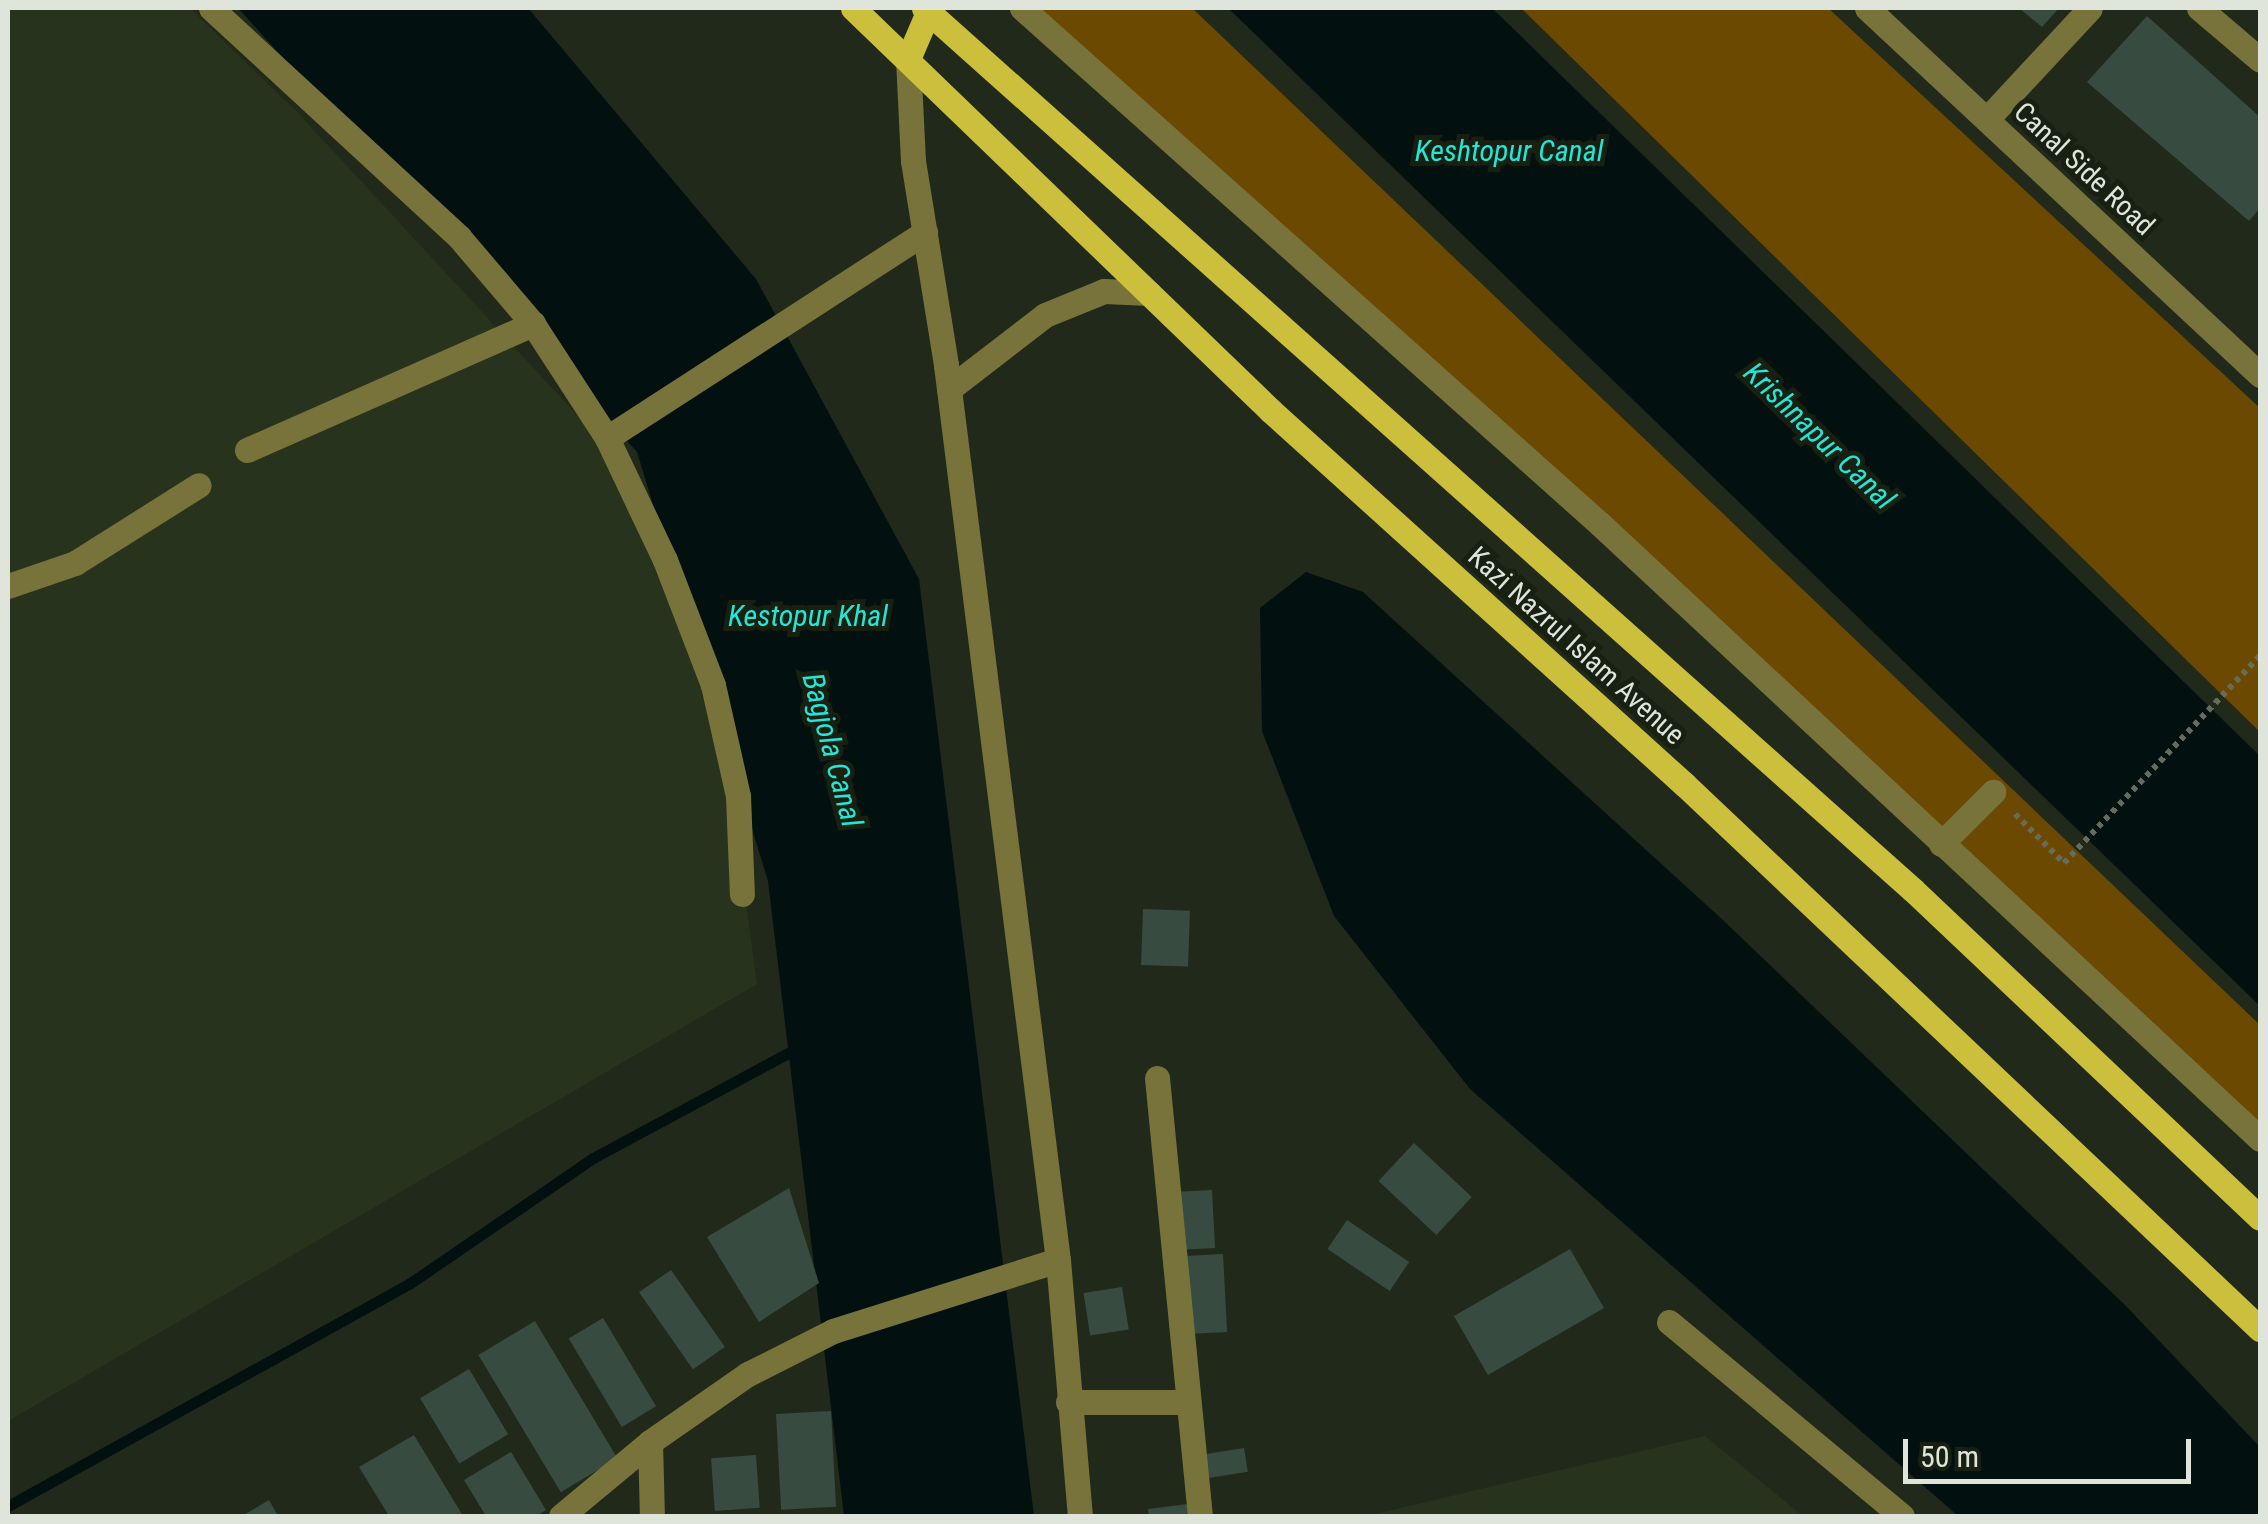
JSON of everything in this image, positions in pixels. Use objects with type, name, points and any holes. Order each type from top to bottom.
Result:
[{"type":"main road","name":"Kazi Nazrul Islam Avenue","points":[[852,8],[1149,293],[1698,797],[2260,1329]]},
{"type":"main road","name":"Kazi Nazrul Islam Avenue","points":[[926,10],[1913,890],[2260,1218]]},
{"type":"main road","points":[[908,58],[926,10]]},
{"type":"street","points":[[211,8],[459,237],[533,324],[607,438],[665,560],[713,685],[738,796],[742,894]]},
{"type":"street","points":[[1022,8],[1600,524],[2260,1140]]},
{"type":"street","name":"Canal Side Road","points":[[1867,8],[2260,375]]},
{"type":"street","points":[[1987,119],[2090,8]]},
{"type":"street","points":[[2199,8],[2260,60]]},
{"type":"street","points":[[908,58],[913,161],[949,389],[1058,1260],[1080,1516]]},
{"type":"street","points":[[607,438],[925,232]]},
{"type":"street","points":[[949,389],[1045,315],[1104,291],[1149,293]]},
{"type":"street","points":[[247,450],[533,324]]},
{"type":"street","points":[[8,586],[75,563],[200,485]]},
{"type":"street","points":[[1941,844],[1993,792]]},
{"type":"street","points":[[1156,1078],[1200,1516]]},
{"type":"street","points":[[561,1516],[650,1442],[748,1374],[834,1331],[1031,1272],[1058,1260]]},
{"type":"street","points":[[1670,1322],[1902,1516]]},
{"type":"street","points":[[1068,1402],[1186,1402]]},
{"type":"street","points":[[650,1442],[652,1516]]},
{"type":"path","points":[[1993,792],[2064,864],[2260,656]]},
{"type":"shaded area","points":[[8,8],[190,8],[299,114],[603,443],[723,733],[757,984],[8,1421]]},
{"type":"shaded area","points":[[1024,8],[1192,8],[2260,1025],[2260,1150]]},
{"type":"shaded area","points":[[1521,8],[1828,8],[2260,408],[2260,732]]},
{"type":"shaded area","points":[[1705,1436],[1803,1516],[1367,1516]]},
{"type":"water","name":"Kestopur Khal","points":[[238,8],[528,8],[756,279],[919,579],[1034,1516],[844,1516],[768,881],[637,452]]},
{"type":"water","name":"Keshtopur Canal","points":[[1228,8],[1492,8],[2260,756],[2260,1006]]},
{"type":"water","points":[[1306,572],[1363,592],[1724,921],[2126,1306],[2260,1447],[2260,1516],[1958,1516],[1470,1089],[1334,916],[1262,731],[1260,608]]},
{"type":"building","points":[[2019,8],[2059,8],[2042,27]]},
{"type":"building","points":[[2147,16],[2260,117],[2260,208],[2249,221],[2087,82]]},
{"type":"building","points":[[1143,909],[1190,911],[1188,967],[1141,965]]},
{"type":"building","points":[[1414,1143],[1472,1197],[1436,1235],[1379,1181]]},
{"type":"building","points":[[789,1188],[819,1283],[759,1322],[707,1237]]},
{"type":"building","points":[[1212,1190],[1215,1248],[1180,1250],[1177,1192]]},
{"type":"building","points":[[1347,1220],[1409,1262],[1390,1291],[1327,1249]]},
{"type":"building","points":[[1570,1249],[1604,1308],[1488,1375],[1454,1316]]},
{"type":"building","points":[[1223,1254],[1227,1332],[1188,1334],[1184,1256]]},
{"type":"building","points":[[671,1270],[725,1347],[693,1369],[639,1292]]},
{"type":"building","points":[[1122,1287],[1129,1329],[1090,1336],[1083,1293]]},
{"type":"building","points":[[603,1318],[656,1406],[622,1427],[569,1339]]},
{"type":"building","points":[[535,1321],[617,1458],[561,1492],[478,1355]]},
{"type":"building","points":[[469,1369],[508,1434],[459,1464],[420,1398]]},
{"type":"building","points":[[831,1411],[836,1507],[781,1510],[776,1414]]},
{"type":"building","points":[[414,1435],[463,1516],[389,1516],[359,1467]]},
{"type":"building","points":[[1244,1448],[1248,1472],[1205,1478],[1202,1455]]},
{"type":"building","points":[[511,1452],[546,1510],[536,1516],[486,1516],[464,1480]]},
{"type":"building","points":[[756,1455],[760,1508],[715,1511],[711,1458]]},
{"type":"building","points":[[269,1500],[278,1516],[242,1516]]},
{"type":"building","points":[[1188,1504],[1190,1516],[1149,1516],[1148,1509]]},
{"type":"waterway","points":[[8,1506],[409,1284],[593,1158],[799,1047]]},
{"type":"water label","name":"Krishnapur Canal","points":[[1819,436]]},
{"type":"water label","name":"Bagjola Canal","points":[[832,750]]}]
